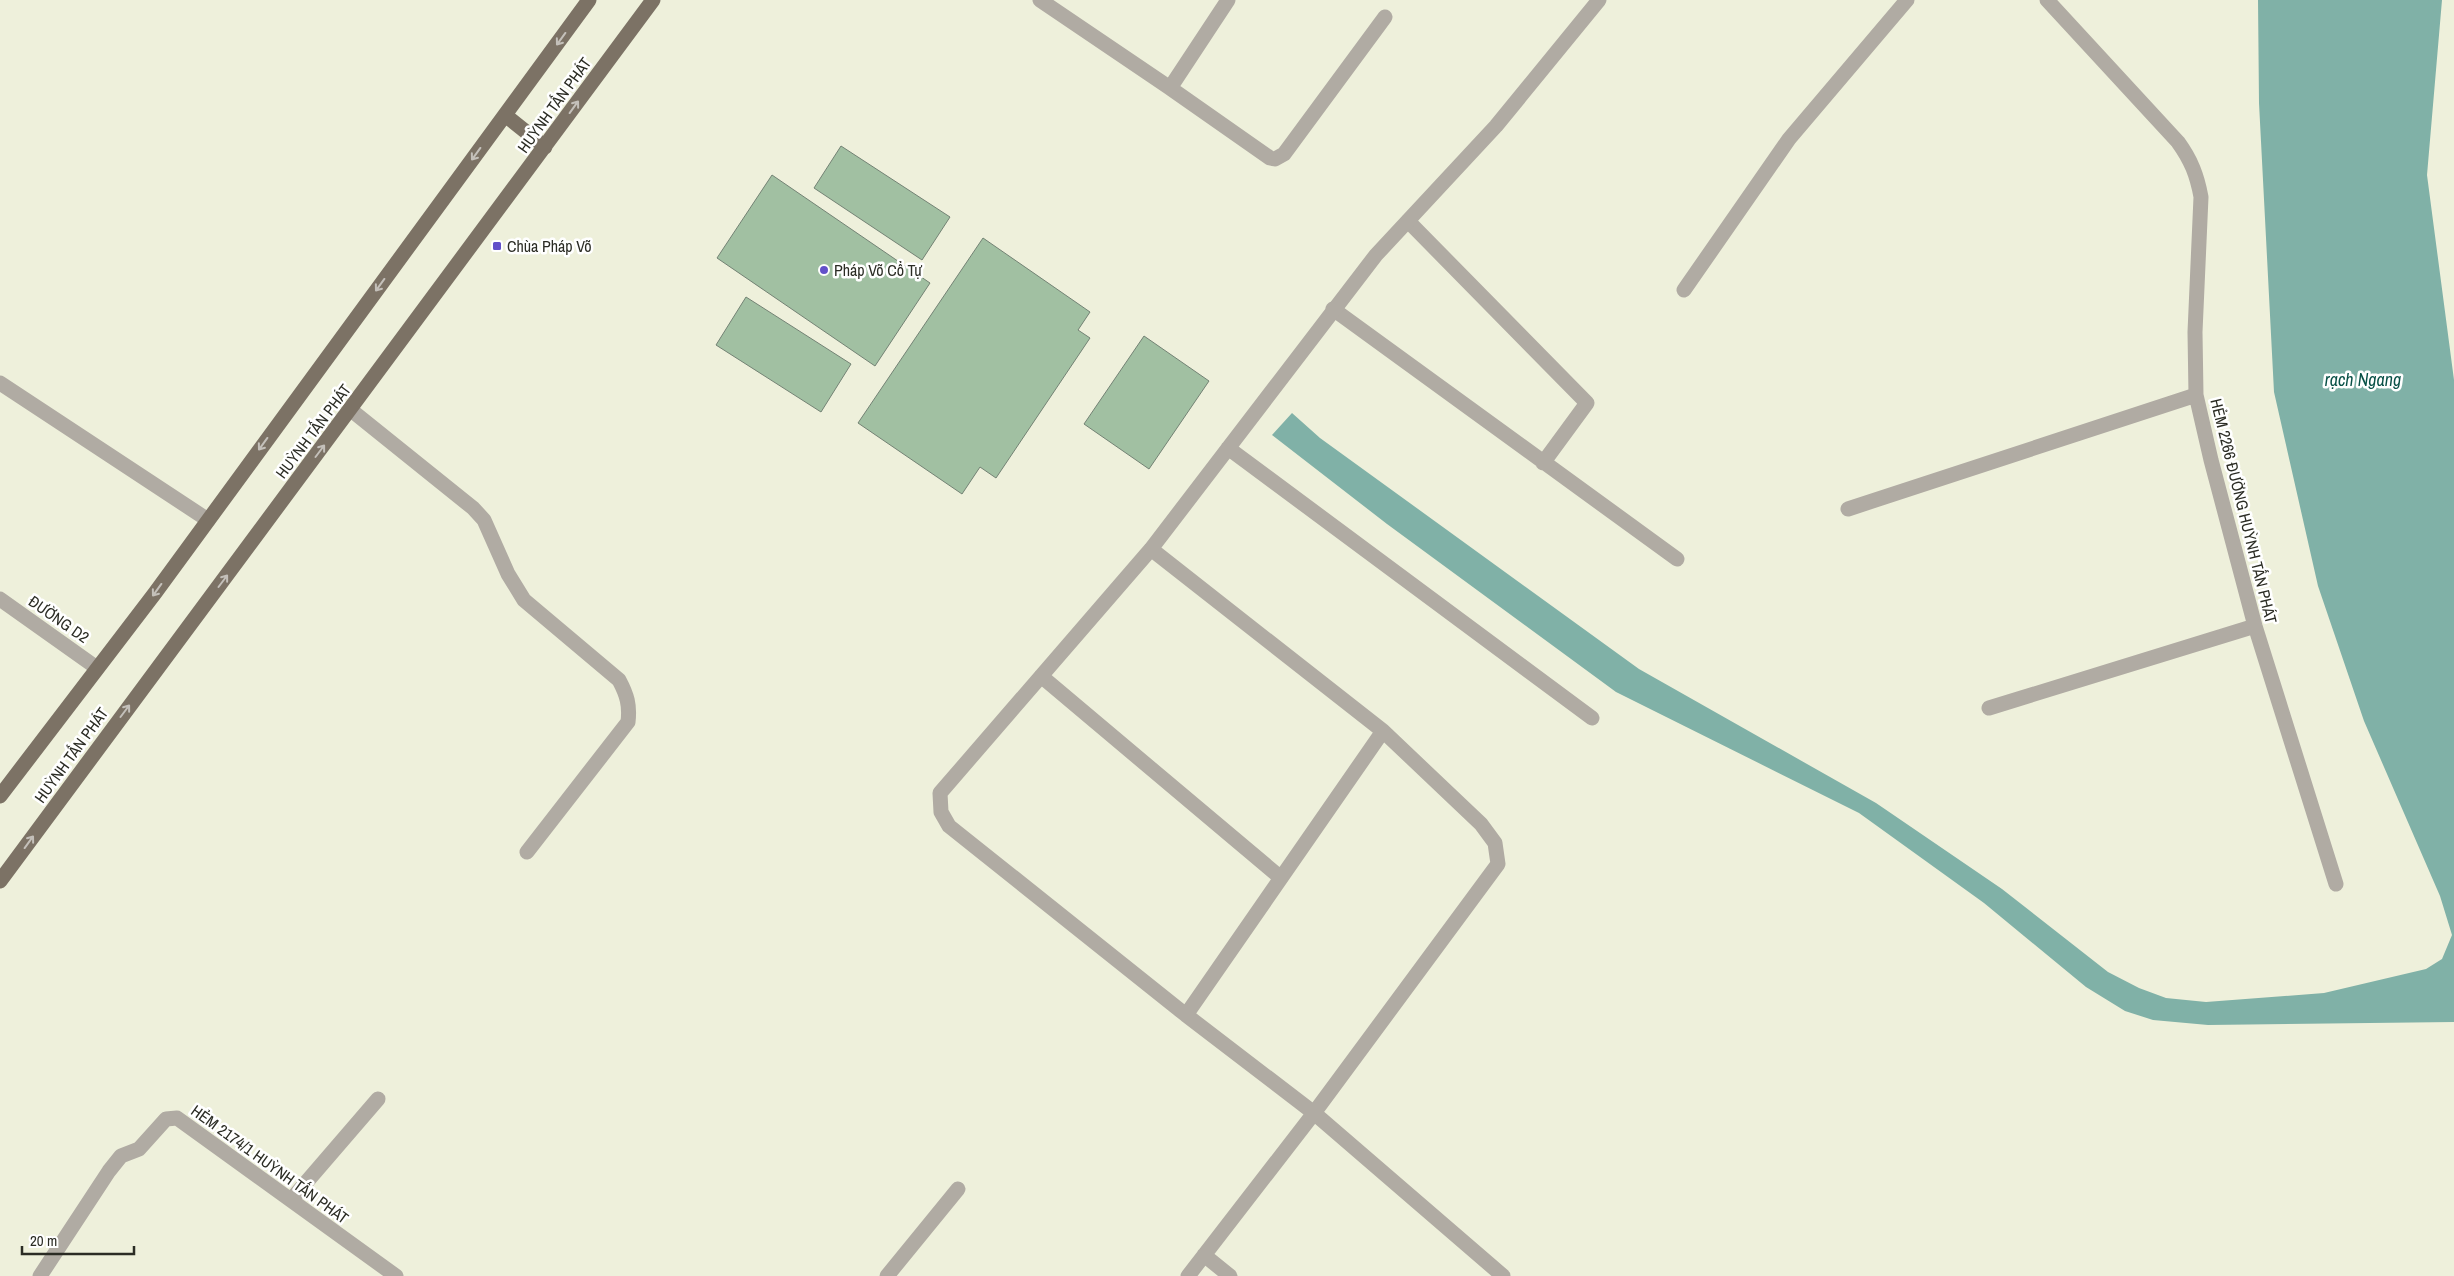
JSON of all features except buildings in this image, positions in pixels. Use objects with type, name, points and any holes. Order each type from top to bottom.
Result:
[{"type":"main road","name":"HUỲNH TẤN PHÁT","points":[[0,796],[208,520],[589,0]]},
{"type":"main road","name":"HUỲNH TẤN PHÁT","points":[[0,881],[351,410],[653,0]]},
{"type":"main road","points":[[505,115],[545,147]]},
{"type":"street","points":[[1040,0],[1270,158],[1275,159],[1284,154],[1385,17]]},
{"type":"street","points":[[1170,88],[1228,0]]},
{"type":"street","points":[[1503,1276],[1314,1113],[1186,1016],[949,826],[941,812],[940,794],[1151,549],[1376,255],[1496,126],[1599,0]]},
{"type":"street","points":[[1684,290],[1789,139],[1907,0]]},
{"type":"street","name":"HẺM 2266 ĐƯỜNG HUỲNH TẤN PHÁT","points":[[2050,5],[2178,142],[2191,160],[2197,177],[2201,197],[2195,332],[2196,395],[2211,460],[2255,626],[2336,884]]},
{"type":"street","points":[[1408,221],[1587,403],[1544,463]]},
{"type":"street","points":[[1333,309],[1677,558]]},
{"type":"street","points":[[0,383],[208,520]]},
{"type":"street","points":[[1848,509],[2196,395]]},
{"type":"street","points":[[351,410],[473,508],[484,520],[508,574],[524,600],[619,680],[626,693],[630,706],[628,722],[527,852]]},
{"type":"street","points":[[1228,448],[1592,718]]},
{"type":"street","points":[[1151,549],[1383,731],[1481,824],[1495,843],[1498,864],[1314,1113],[1188,1276]]},
{"type":"street","name":"ĐƯỜNG D2","points":[[0,599],[97,668]]},
{"type":"street","points":[[1989,708],[2255,626]]},
{"type":"street","points":[[1041,676],[1281,878]]},
{"type":"street","points":[[1186,1016],[1383,731]]},
{"type":"street","points":[[291,1200],[378,1099]]},
{"type":"street","name":"HẺM 2174/1 HUỲNH TẤN PHÁT","points":[[40,1276],[109,1171],[121,1156],[139,1150],[166,1119],[177,1118],[396,1276]]},
{"type":"street","points":[[887,1276],[958,1189]]},
{"type":"street","points":[[1204,1255],[1230,1276]]},
{"type":"water","name":"rạch Ngang","points":[[2258,0],[2442,0],[2427,175],[2454,380],[2454,1022],[2208,1025],[2153,1020],[2125,1011],[2086,987],[1984,903],[1859,813],[1616,692],[1387,524],[1272,435],[1292,413],[1320,438],[1639,669],[1876,803],[2002,889],[2108,972],[2139,988],[2166,998],[2206,1002],[2324,993],[2426,969],[2442,959],[2452,935],[2440,896],[2364,721],[2318,586],[2274,392],[2259,103]]},
{"type":"place","name":"Chùa Pháp Võ","points":[[497,246]]},
{"type":"place","name":"Pháp Võ Cổ Tự","points":[[824,270]]}]
